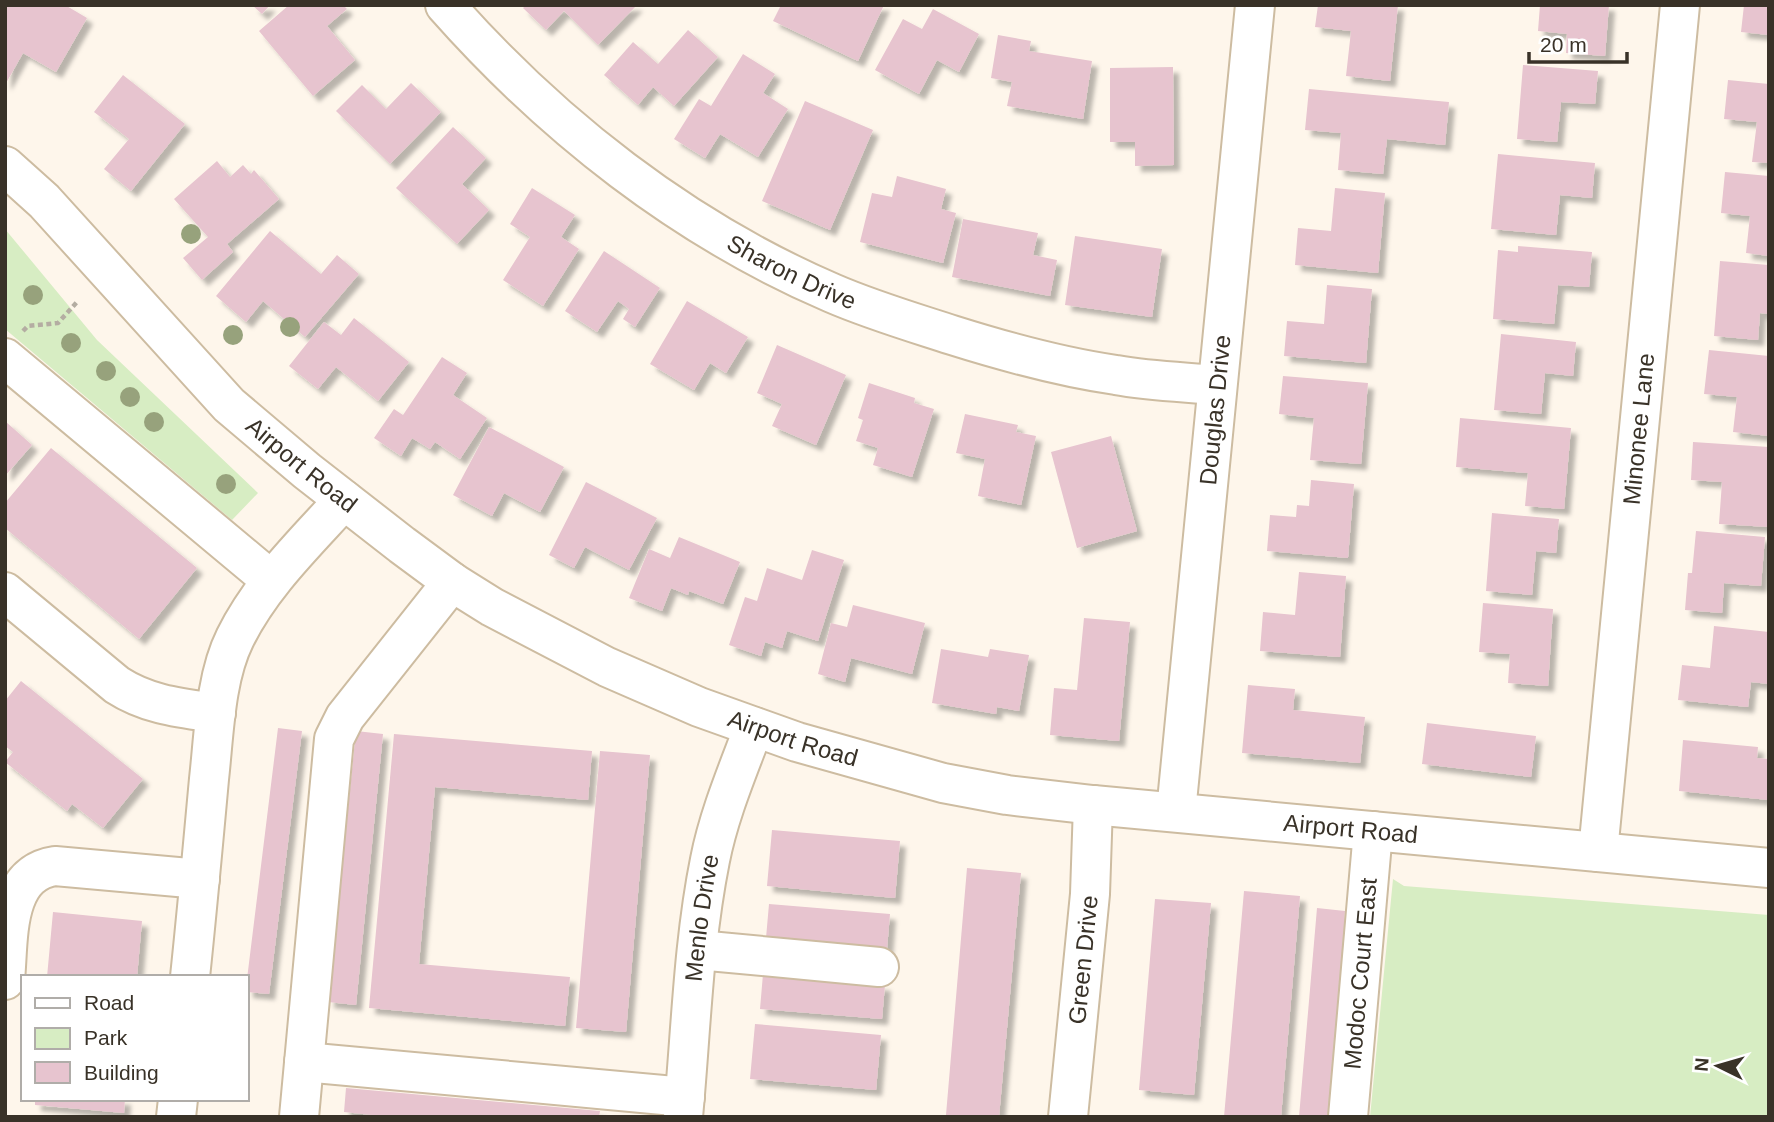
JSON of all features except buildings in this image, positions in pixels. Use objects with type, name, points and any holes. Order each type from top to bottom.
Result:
[{"type":"street","name":"Sharon Drive","points":[[445,5],[533,96],[602,155],[658,197],[710,230],[779,268],[833,294],[905,321],[994,348],[1117,375],[1216,385]]},
{"type":"street","name":"Douglas Drive","points":[[1176,813],[1255,5]]},
{"type":"street","name":"Minonee Lane","points":[[1598,852],[1679,5]]},
{"type":"street","name":"Airport Road","points":[[5,166],[44,201],[229,405],[344,500],[452,582],[534,630],[607,667],[699,707],[859,761],[943,783],[1007,795],[1769,868]]},
{"type":"street","points":[[11,349],[271,580]]},
{"type":"street","points":[[190,975],[216,713],[225,665],[233,640],[271,580],[344,500]]},
{"type":"street","points":[[299,1117],[334,739],[345,717],[452,582]]},
{"type":"street","points":[[5,592],[132,695],[165,706],[216,713]]},
{"type":"street","name":"Menlo Drive","points":[[684,1107],[706,886],[714,844],[754,727]]},
{"type":"street","name":"Green Drive","points":[[1068,1117],[1090,894],[1093,805]]},
{"type":"street","name":"Modoc Court East","points":[[1348,1117],[1373,831]]},
{"type":"street","points":[[5,980],[12,911],[25,881],[44,868],[55,866],[200,879]]},
{"type":"street","points":[[698,950],[879,967]]},
{"type":"street","points":[[304,1062],[684,1107]]},
{"type":"path","points":[[11,349],[28,326],[58,323],[77,302]]},
{"type":"green space","points":[[5,229],[97,340],[258,493],[232,520],[5,329]]},
{"type":"green space","points":[[1393,879],[1404,886],[1769,915],[1769,1117],[1370,1117]]}]
